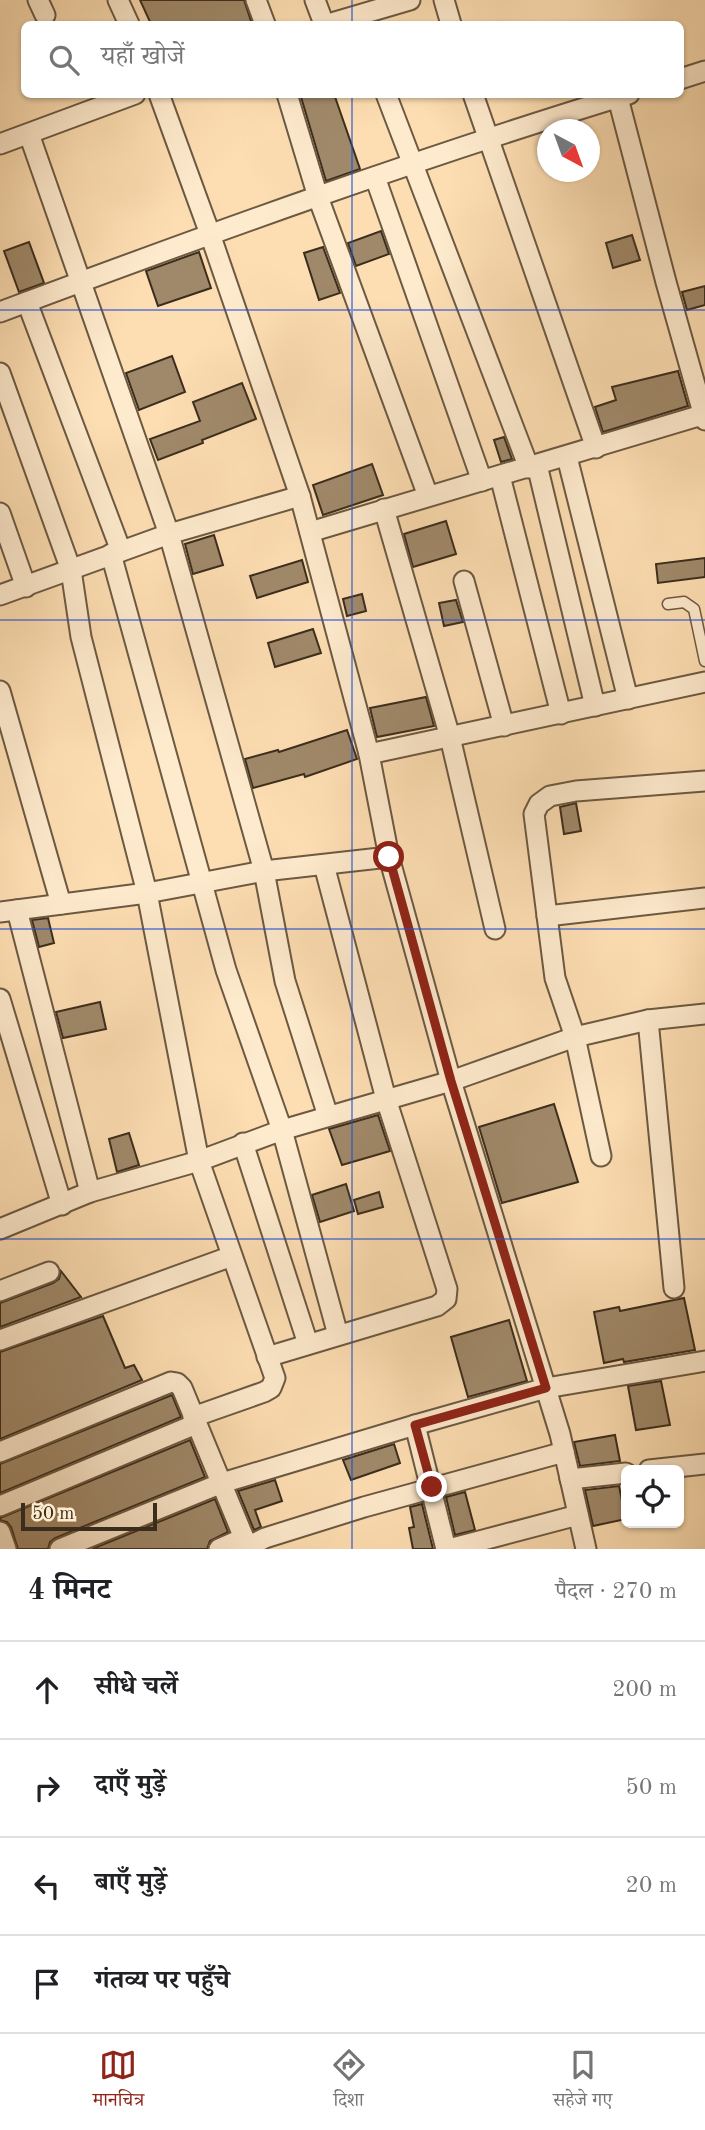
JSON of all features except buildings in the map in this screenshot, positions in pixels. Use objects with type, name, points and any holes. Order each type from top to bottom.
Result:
[{"type":"street","points":[[118,0],[128,21]]},
{"type":"street","points":[[256,0],[264,21]]},
{"type":"street","points":[[315,0],[325,21]]},
{"type":"street","points":[[359,20],[379,5],[410,0]]},
{"type":"street","points":[[444,0],[450,21]]},
{"type":"street","points":[[684,78],[705,71]]},
{"type":"street","points":[[0,144],[124,98]]},
{"type":"street","points":[[160,98],[300,496],[369,754],[389,857],[451,1081],[546,1388],[586,1549]]},
{"type":"street","points":[[288,98],[318,197],[428,496]]},
{"type":"street","points":[[387,98],[411,164],[533,467],[595,706]]},
{"type":"street","points":[[474,98],[596,448]]},
{"type":"street","points":[[0,312],[210,234],[411,164],[617,98]]},
{"type":"street","points":[[623,98],[666,282],[705,420]]},
{"type":"street","points":[[29,134],[169,534],[264,872],[285,981],[328,1116]]},
{"type":"street","points":[[375,177],[491,479],[561,714]]},
{"type":"street","points":[[27,302],[116,552],[226,970],[282,1129],[338,1335]]},
{"type":"street","points":[[0,373],[71,570],[81,637],[147,893],[199,1161],[275,1378],[271,1388],[0,1506]]},
{"type":"street","points":[[310,532],[705,414]]},
{"type":"street","points":[[567,457],[628,699]]},
{"type":"street","points":[[0,595],[169,534],[300,496]]},
{"type":"street","points":[[384,509],[450,737],[495,929]]},
{"type":"street","points":[[0,513],[26,587]]},
{"type":"street","points":[[464,581],[504,726]]},
{"type":"street","points":[[369,754],[705,682]]},
{"type":"street","points":[[0,691],[61,904]]},
{"type":"street","points":[[601,1156],[575,1037],[555,978],[534,814],[539,804],[550,796],[576,791],[705,781]]},
{"type":"street","points":[[90,1192],[9,911],[147,893],[264,872],[389,857]]},
{"type":"street","points":[[267,1357],[437,1306],[446,1299],[447,1289],[386,1099],[324,865]]},
{"type":"street","points":[[547,916],[705,898]]},
{"type":"street","points":[[0,999],[62,1205]]},
{"type":"street","points":[[0,1229],[90,1192],[199,1161],[282,1129],[451,1081],[575,1037],[648,1020],[705,1014]]},
{"type":"street","points":[[648,1020],[674,1288]]},
{"type":"street","points":[[243,1143],[308,1344]]},
{"type":"street","points":[[0,1340],[232,1256]]},
{"type":"street","points":[[0,1291],[49,1272]]},
{"type":"street","points":[[60,1549],[222,1483],[415,1425],[546,1388],[705,1361]]},
{"type":"street","points":[[0,1452],[171,1382],[177,1383],[182,1388],[246,1545]]},
{"type":"street","points":[[415,1425],[448,1549],[578,1515]]},
{"type":"street","points":[[219,1549],[246,1545],[432,1487],[564,1452]]},
{"type":"street","points":[[684,1466],[705,1464]]},
{"type":"street","points":[[570,1479],[621,1474]]},
{"type":"street","points":[[0,1532],[6,1549]]},
{"type":"lane","points":[[668,604],[684,601],[694,609],[705,661]]},
{"type":"route","points":[[389,857],[451,1081],[546,1388],[415,1425],[432,1487]]}]
